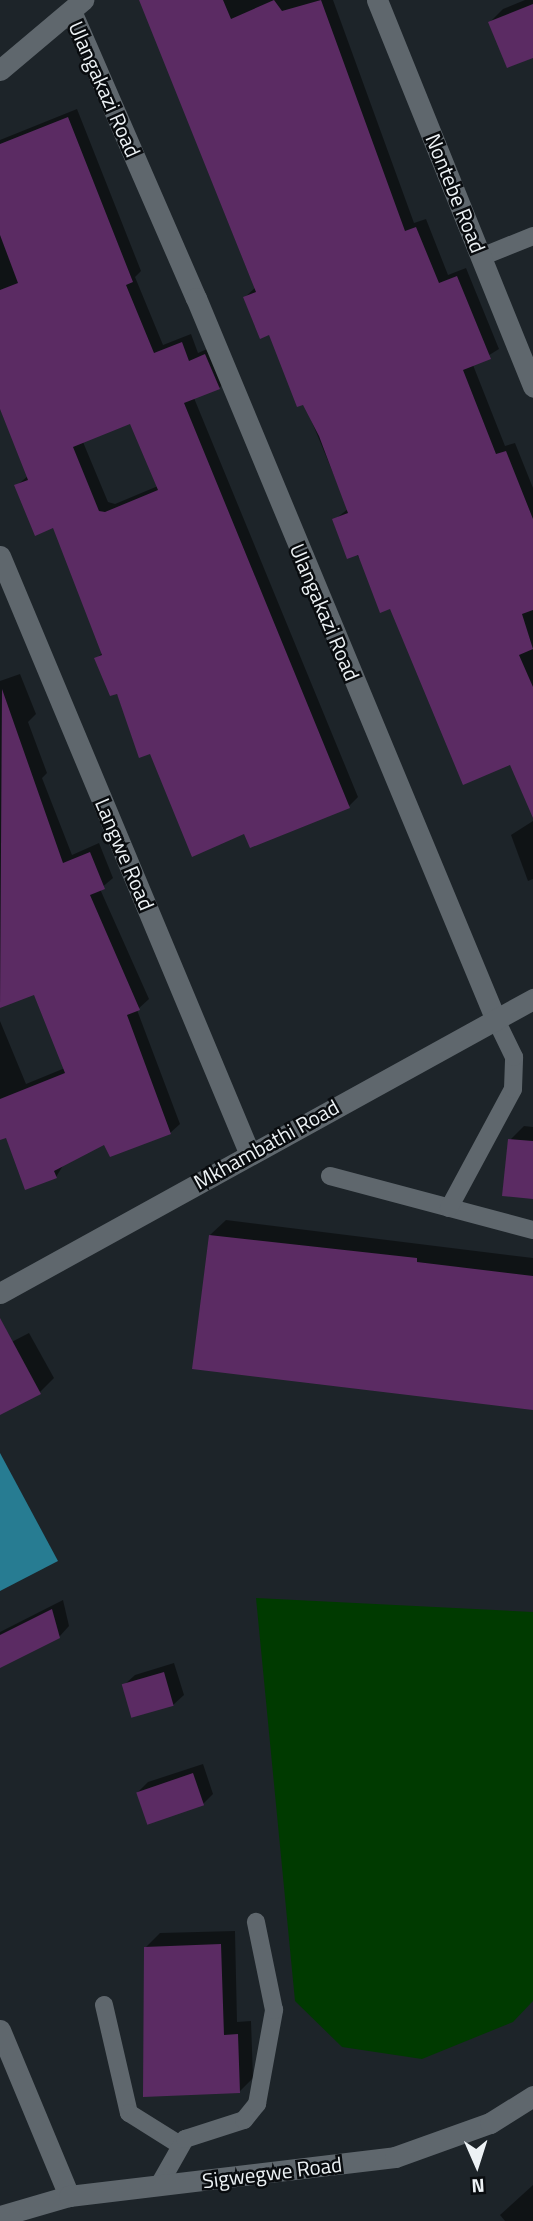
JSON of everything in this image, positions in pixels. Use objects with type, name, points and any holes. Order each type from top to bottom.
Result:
[{"type":"street","name":"Nontebe Road","points":[[377,0],[532,382]]},
{"type":"street","points":[[0,70],[77,5]]},
{"type":"street","name":"Ulangakazi Road","points":[[77,5],[496,1020]]},
{"type":"street","name":"Langwe Road","points":[[0,556],[249,1152]]},
{"type":"street","name":"Mkhambathi Road","points":[[1,1289],[533,999]]},
{"type":"street","points":[[0,2030],[69,2196]]},
{"type":"street","name":"Sigwegwe Road","points":[[0,2216],[69,2196],[395,2157],[489,2123],[533,2096]]},
{"type":"lane","points":[[481,257],[533,236]]},
{"type":"lane","name":"Ulangakazi Road","points":[[449,1208],[513,1089],[514,1057],[496,1020]]},
{"type":"lane","points":[[330,1176],[533,1230]]},
{"type":"lane","points":[[159,2185],[180,2145],[195,2134],[244,2120],[257,2104],[274,2010],[256,1922]]},
{"type":"lane","points":[[104,2005],[129,2113],[180,2145]]},
{"type":"green space","points":[[256,1598],[533,1612],[533,2001],[513,2022],[422,2059],[342,2047],[295,2001]]},
{"type":"water","points":[[0,1453],[58,1561],[0,1591]]},
{"type":"building","points":[[139,0],[223,0],[231,19],[274,0],[282,11],[321,0],[405,231],[416,227],[439,283],[457,276],[491,359],[463,370],[496,454],[506,451],[533,519],[533,610],[522,614],[533,649],[519,655],[533,687],[533,818],[510,765],[463,785],[390,609],[380,613],[358,555],[347,559],[332,519],[348,513],[319,436],[303,405],[297,407],[269,335],[260,339],[243,297],[256,292]]},
{"type":"building","points":[[533,4],[533,58],[507,68],[488,22]]},
{"type":"building","points":[[68,117],[133,282],[126,285],[154,353],[182,342],[189,361],[205,354],[220,389],[184,403],[350,808],[250,848],[244,834],[192,857],[150,754],[139,758],[117,694],[110,696],[94,658],[102,655],[53,528],[35,536],[14,485],[28,480],[0,409],[0,290],[18,283],[0,235],[0,144]],"holes":[[[130,424],[158,490],[105,512],[99,511],[73,447]]]},
{"type":"building","points":[[2,689],[63,863],[90,852],[105,889],[90,895],[140,1010],[127,1015],[171,1134],[110,1157],[104,1145],[54,1171],[57,1178],[25,1190],[6,1138],[0,1140],[0,1099],[65,1073],[34,995],[0,1008]]},
{"type":"building","points":[[508,1139],[533,1141],[533,1199],[502,1196]]},
{"type":"building","points":[[209,1235],[417,1258],[417,1262],[533,1276],[533,1410],[192,1369]]},
{"type":"building","points":[[0,1318],[41,1394],[0,1415]]},
{"type":"building","points":[[52,1609],[60,1638],[0,1668],[0,1635]]},
{"type":"building","points":[[164,1672],[174,1706],[131,1718],[122,1684]]},
{"type":"building","points":[[193,1773],[204,1805],[147,1825],[136,1793]]},
{"type":"building","points":[[221,1944],[224,2035],[238,2034],[240,2093],[143,2097],[144,1947]]}]
